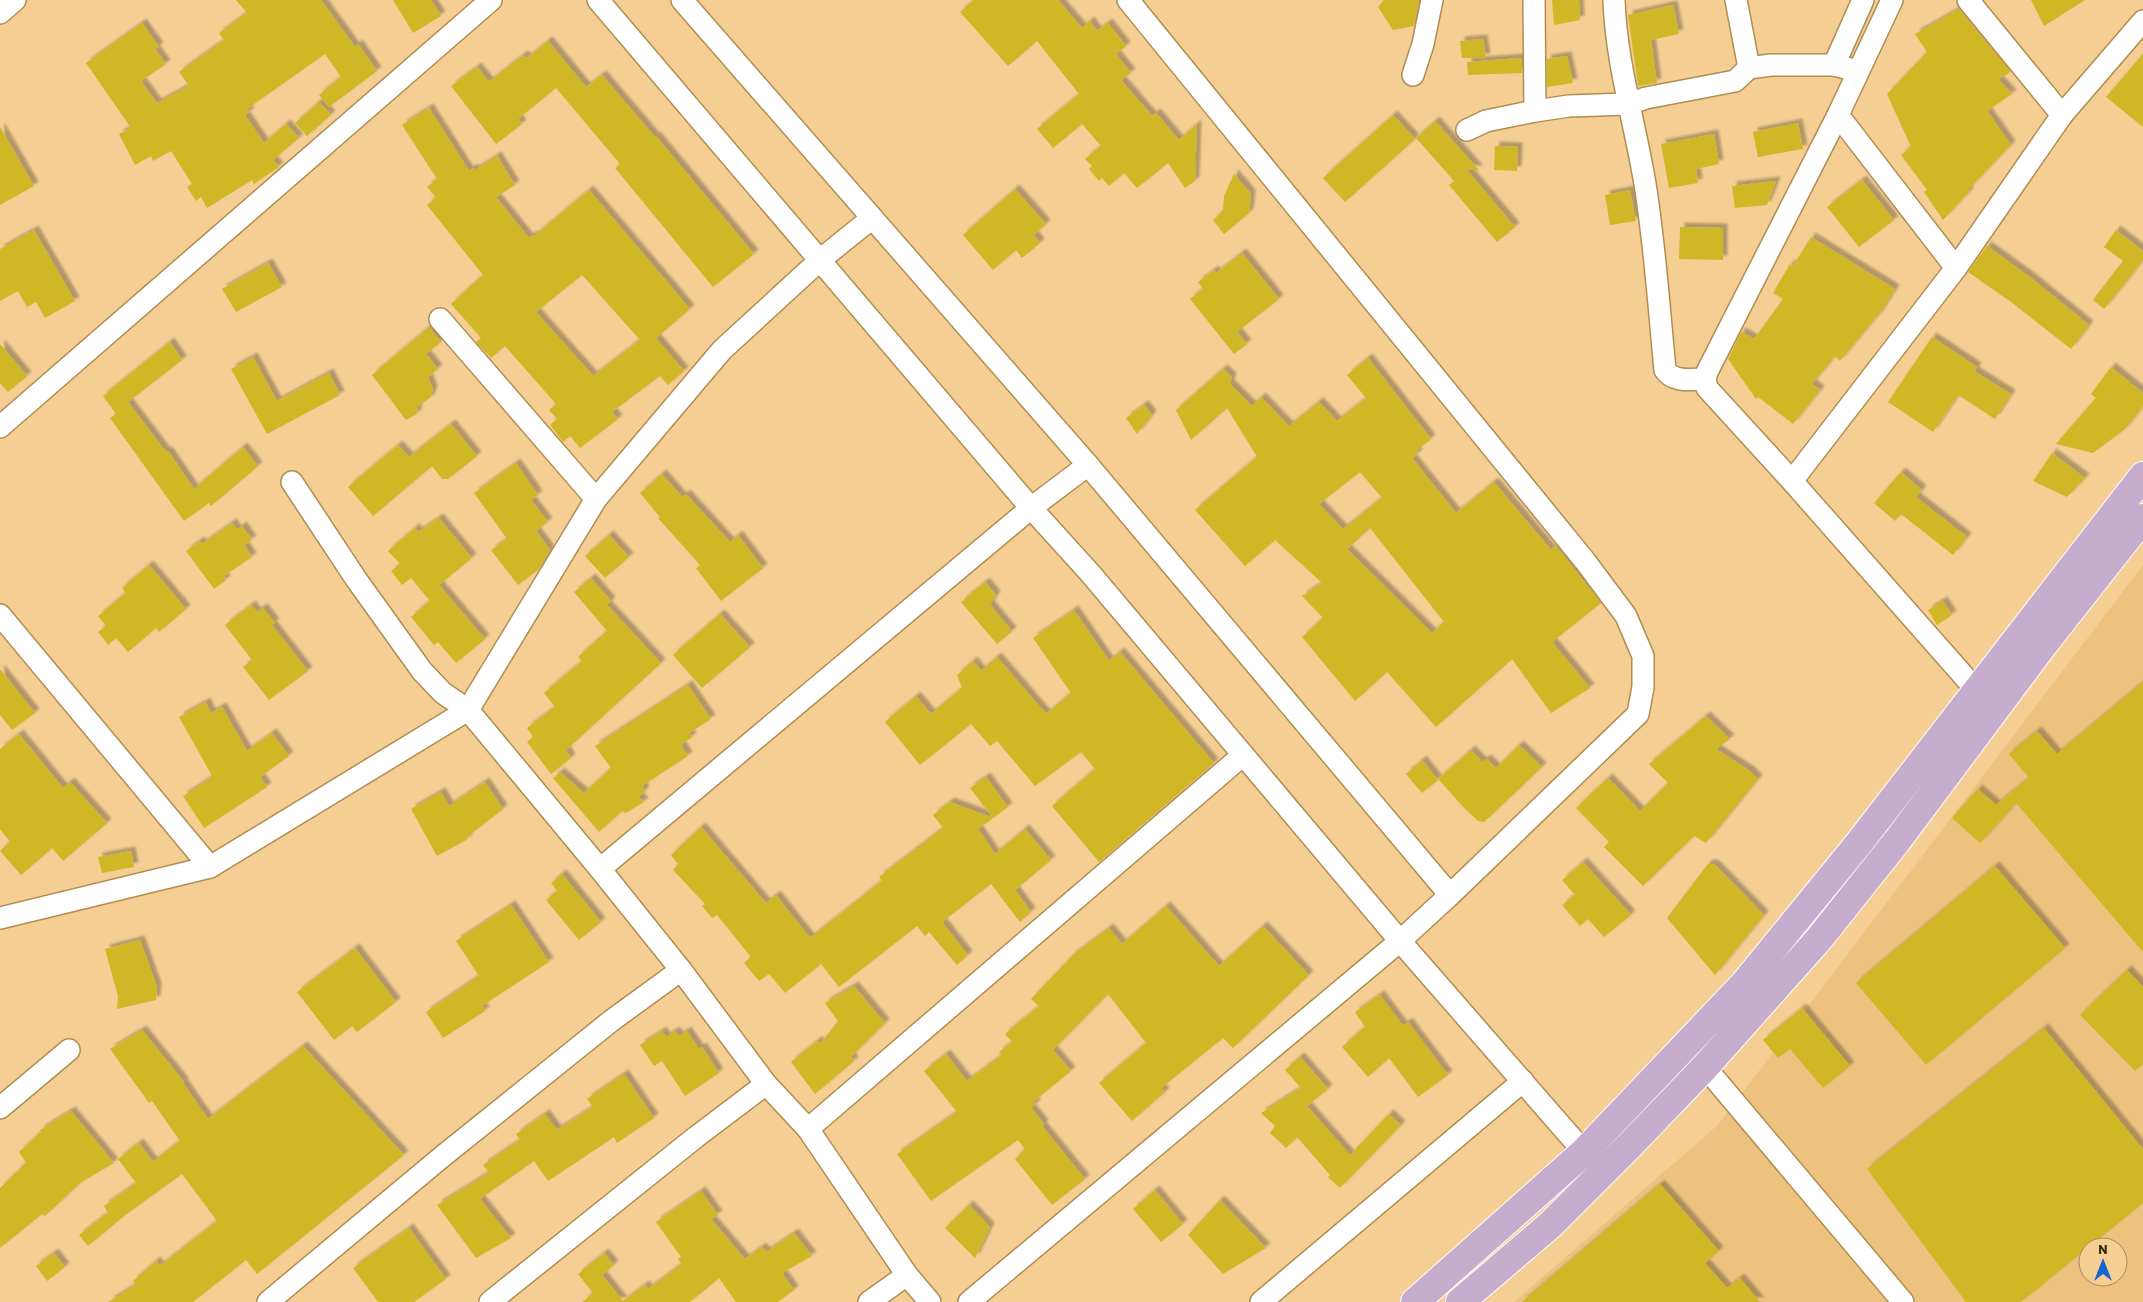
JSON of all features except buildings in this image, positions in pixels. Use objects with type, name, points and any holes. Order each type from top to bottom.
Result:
[{"type":"main road","points":[[1415,1302],[1584,1152],[1744,984],[1835,873],[2143,476]]},
{"type":"main road","points":[[1460,1302],[1550,1225],[1705,1067],[1819,939],[1897,841],[2044,644],[2143,518]]},
{"type":"street","points":[[0,13],[15,0]]},
{"type":"street","points":[[0,427],[491,0]]},
{"type":"street","points":[[598,0],[1032,508],[1090,573],[1400,941],[1584,1152]]},
{"type":"street","points":[[682,0],[1088,464],[1450,895]]},
{"type":"street","points":[[969,1302],[1400,941],[1638,714],[1643,687],[1643,656],[1626,616],[1585,561],[1128,0]]},
{"type":"street","points":[[1413,75],[1423,44],[1432,0]]},
{"type":"street","points":[[1534,0],[1536,111]]},
{"type":"street","points":[[1614,0],[1628,104],[1634,124],[1645,187],[1666,370],[1671,377],[1677,379],[1705,380]]},
{"type":"street","points":[[1736,0],[1749,68]]},
{"type":"street","points":[[1834,65],[1863,0]]},
{"type":"street","points":[[1892,0],[1838,116],[1707,372],[1705,380],[1707,388],[1792,481],[1977,691]]},
{"type":"street","points":[[1968,0],[2062,116]]},
{"type":"street","points":[[1792,481],[1956,268],[2062,116],[2143,21]]},
{"type":"street","points":[[1467,130],[1486,122],[1536,111],[1569,106],[1628,104],[1646,98],[1735,81],[1749,68],[1771,65],[1834,65],[1858,71]]},
{"type":"street","points":[[1838,116],[1956,268]]},
{"type":"street","points":[[0,918],[210,867],[468,710],[596,498],[722,350],[820,260],[872,218]]},
{"type":"street","points":[[440,319],[596,498]]},
{"type":"street","points":[[600,869],[1032,508],[1088,464]]},
{"type":"street","points":[[292,482],[356,579],[422,671],[443,693],[468,710],[600,869],[681,970],[766,1084],[808,1129],[907,1275],[930,1302]]},
{"type":"street","points":[[0,615],[210,867]]},
{"type":"street","points":[[808,1129],[1243,755]]},
{"type":"street","points":[[268,1302],[443,1156],[580,1046],[681,970]]},
{"type":"street","points":[[1684,1049],[1705,1067],[1903,1302]]},
{"type":"street","points":[[0,1108],[69,1050]]},
{"type":"street","points":[[1261,1302],[1523,1081]]},
{"type":"street","points":[[490,1302],[696,1137],[766,1084]]},
{"type":"street","points":[[869,1302],[907,1275]]},
{"type":"shaded area","points":[[2143,565],[2143,1302],[1514,1302],[1718,1125]]}]
